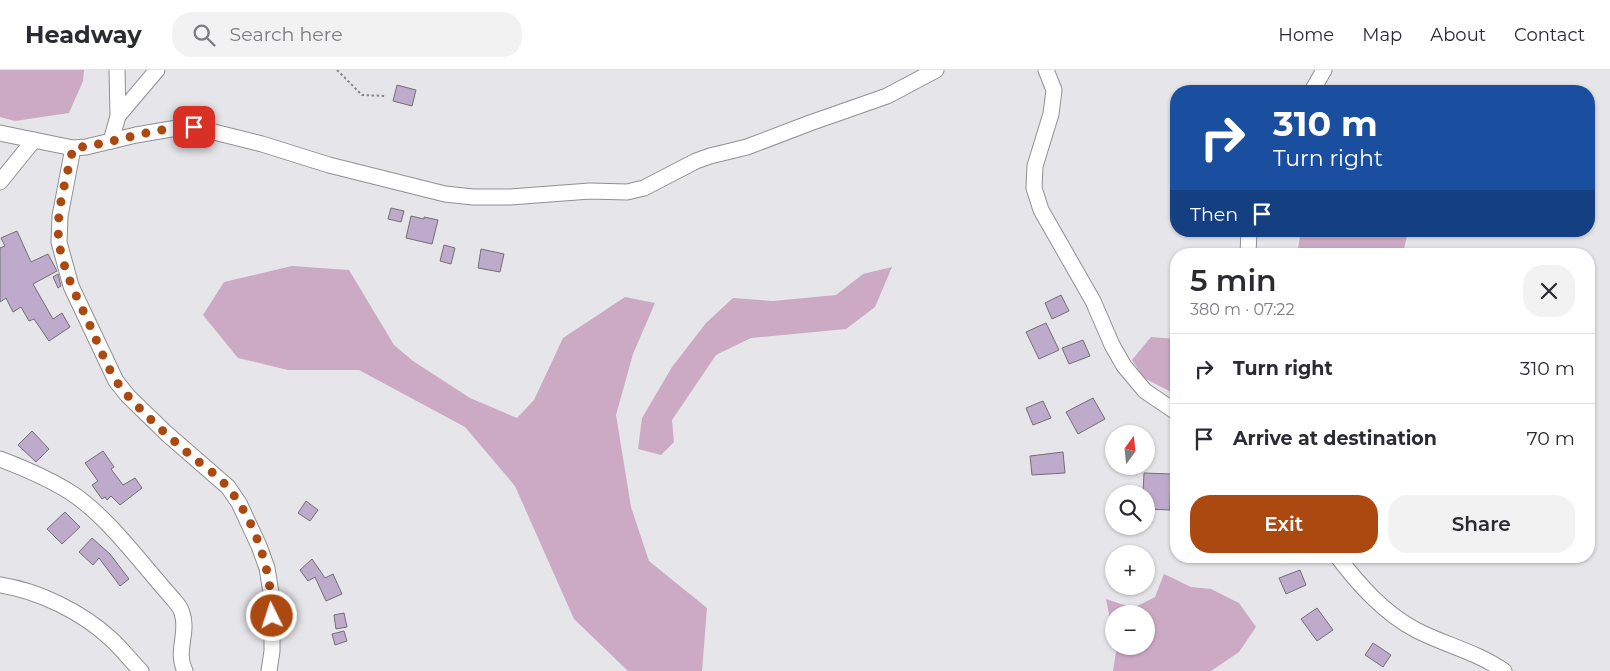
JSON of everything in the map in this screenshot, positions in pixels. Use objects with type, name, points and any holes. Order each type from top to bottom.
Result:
[{"type":"street","points":[[111,141],[118,116],[117,70]]},
{"type":"street","points":[[118,116],[157,70]]},
{"type":"street","points":[[0,133],[73,148],[136,135],[183,127],[194,127],[262,144],[329,165],[445,194],[473,197],[510,197],[590,191],[627,192],[644,188],[696,161],[747,147],[810,122],[887,96],[936,70]]},
{"type":"street","points":[[1046,70],[1054,90],[1051,114],[1035,166],[1034,188],[1041,210],[1093,301],[1112,345],[1124,366],[1145,391],[1170,408]]},
{"type":"street","points":[[1315,85],[1324,70]]},
{"type":"street","points":[[0,182],[34,140]]},
{"type":"street","points":[[73,148],[60,216],[59,242],[72,286],[116,382],[166,434],[228,487],[239,503],[259,546],[268,576],[272,599],[272,651],[269,671]]},
{"type":"street","points":[[0,459],[52,481],[74,495],[100,517],[174,600],[182,611],[184,618],[185,630],[181,660],[185,671]]},
{"type":"street","points":[[1343,563],[1387,611],[1416,630],[1491,662],[1504,671]]},
{"type":"street","points":[[0,585],[38,596],[88,621],[111,639],[141,671]]},
{"type":"path","points":[[337,70],[362,94],[386,96]]},
{"type":"shaded area","points":[[0,70],[84,70],[83,81],[69,113],[15,121],[0,117]]},
{"type":"shaded area","points":[[1300,237],[1407,237],[1404,248],[1298,248]]},
{"type":"shaded area","points":[[292,266],[349,270],[394,345],[413,361],[470,398],[517,418],[534,400],[563,338],[625,297],[655,303],[633,354],[616,415],[631,507],[649,561],[707,608],[702,671],[628,671],[574,619],[515,486],[465,427],[359,370],[288,370],[238,358],[203,315],[224,282]]},
{"type":"shaded area","points":[[892,267],[875,307],[846,329],[751,338],[716,355],[672,420],[674,442],[661,455],[638,449],[642,418],[672,367],[706,323],[733,298],[773,301],[836,295],[863,274]]},
{"type":"shaded area","points":[[1151,337],[1170,339],[1170,391],[1144,378],[1132,360]]},
{"type":"shaded area","points":[[1164,574],[1191,587],[1211,589],[1239,603],[1256,627],[1239,652],[1211,671],[1113,671],[1116,655],[1155,655],[1155,605],[1139,605],[1155,597]]},
{"type":"shaded area","points":[[1106,599],[1124,605],[1107,605]]},
{"type":"building","points":[[397,85],[416,90],[412,106],[393,101]]},
{"type":"building","points":[[391,208],[404,211],[401,222],[388,219]]},
{"type":"building","points":[[411,216],[438,220],[432,244],[406,238]]},
{"type":"building","points":[[17,231],[31,262],[48,254],[57,271],[33,284],[53,319],[62,313],[70,327],[49,341],[34,319],[29,321],[21,307],[13,312],[6,298],[0,302],[0,248],[5,246],[1,238]]},
{"type":"building","points":[[444,245],[455,248],[451,264],[440,261]]},
{"type":"building","points":[[481,249],[504,254],[500,272],[478,268]]},
{"type":"building","points":[[58,274],[61,286],[58,288],[53,277]]},
{"type":"building","points":[[1061,295],[1069,311],[1052,319],[1045,303]]},
{"type":"building","points":[[1046,323],[1059,350],[1039,359],[1026,332]]},
{"type":"building","points":[[1083,340],[1090,356],[1069,364],[1062,348]]},
{"type":"building","points":[[1093,398],[1105,419],[1078,434],[1066,412]]},
{"type":"building","points":[[1043,401],[1051,418],[1033,425],[1026,408]]},
{"type":"building","points":[[32,431],[49,449],[36,462],[18,445]]},
{"type":"building","points":[[103,451],[114,467],[111,469],[123,485],[135,478],[142,488],[120,505],[111,496],[107,500],[105,497],[102,499],[92,485],[98,481],[85,463]]},
{"type":"building","points":[[1063,452],[1065,473],[1032,475],[1030,456]]},
{"type":"building","points":[[1170,474],[1170,510],[1155,509],[1155,485],[1143,485],[1144,475]]},
{"type":"building","points":[[306,501],[318,510],[310,521],[298,513]]},
{"type":"building","points":[[65,512],[80,527],[62,544],[47,529]]},
{"type":"building","points":[[92,538],[110,554],[129,579],[120,586],[99,558],[93,565],[79,552]]},
{"type":"building","points":[[312,559],[325,578],[333,574],[342,594],[326,601],[315,577],[308,581],[300,570]]},
{"type":"building","points":[[1300,570],[1306,585],[1286,594],[1279,578]]},
{"type":"building","points":[[1317,608],[1333,630],[1317,641],[1301,619]]},
{"type":"building","points":[[344,613],[347,627],[336,629],[334,615]]},
{"type":"building","points":[[344,631],[347,641],[335,645],[332,634]]},
{"type":"building","points":[[1373,643],[1391,655],[1383,667],[1365,655]]},
{"type":"route","points":[[194,127],[183,127],[136,135],[86,147],[73,148],[60,216],[59,242],[72,286],[116,382],[166,434],[228,487],[239,503],[249,522],[267,568],[272,599],[272,616]]}]
